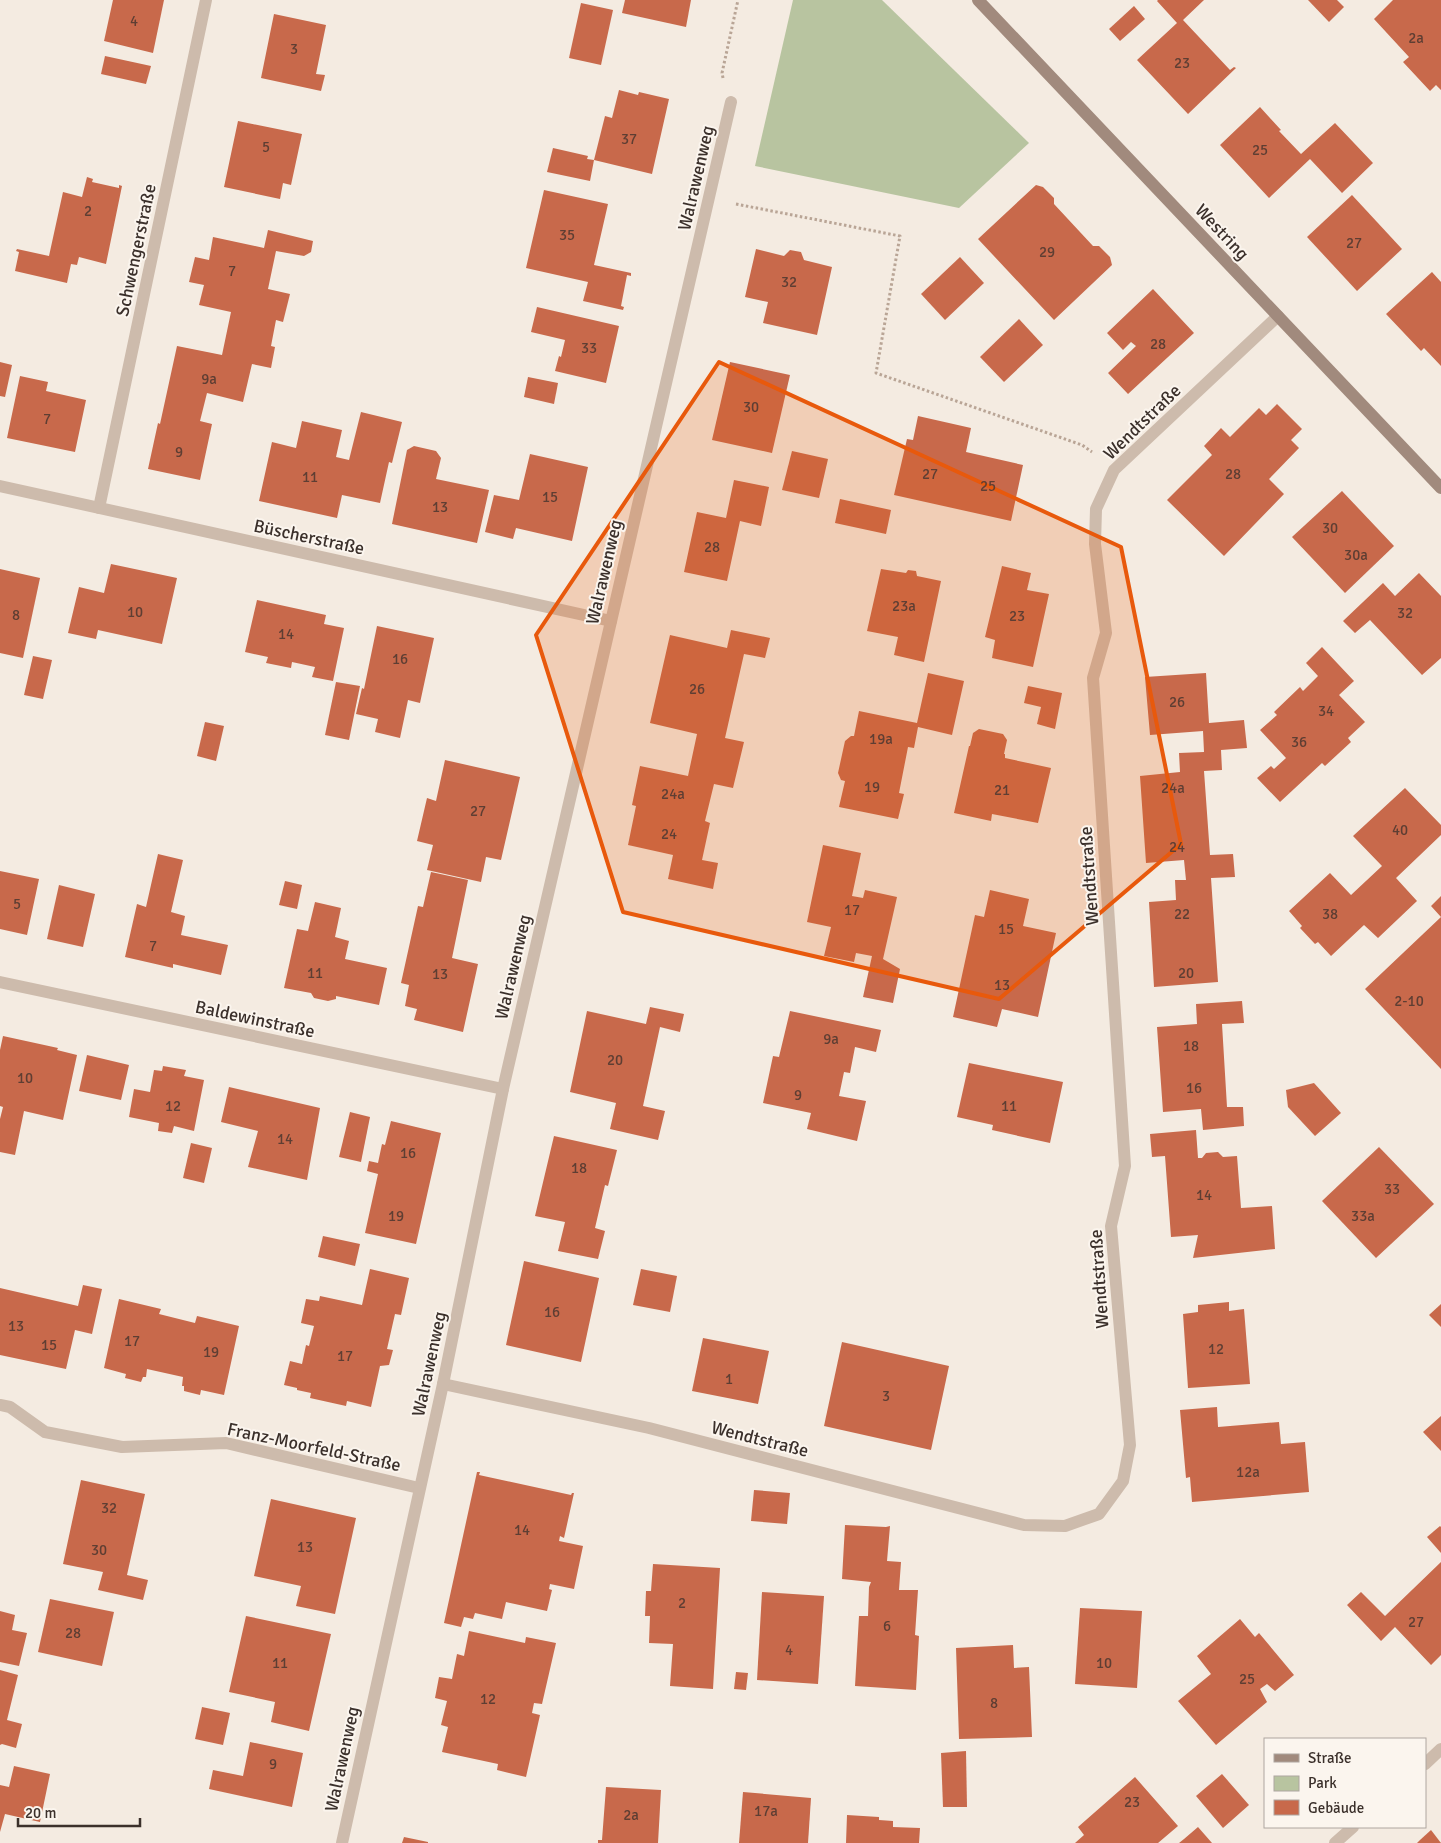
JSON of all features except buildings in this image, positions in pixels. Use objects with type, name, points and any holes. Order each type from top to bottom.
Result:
[{"type":"main road","name":"Westring","points":[[978,0],[1441,488]]},
{"type":"street","name":"Schwengerstraße","points":[[99,508],[206,0]]},
{"type":"street","name":"Walrawenweg","points":[[342,1843],[443,1384],[503,1089],[731,102]]},
{"type":"street","name":"Wendtstraße","points":[[443,1384],[649,1428],[1024,1525],[1065,1526],[1099,1514],[1123,1481],[1130,1445],[1111,1226],[1125,1166],[1093,678],[1106,633],[1095,544],[1096,510],[1114,470],[1278,316]]},
{"type":"street","name":"Büscherstraße","points":[[0,486],[611,621]]},
{"type":"street","name":"Baldewinstraße","points":[[0,982],[503,1089]]},
{"type":"street","name":"Franz-Moorfeld-Straße","points":[[0,1405],[10,1407],[44,1432],[122,1447],[226,1443],[419,1488]]},
{"type":"street","points":[[1426,1763],[1441,1750]]},
{"type":"street","points":[[1335,1843],[1352,1828]]},
{"type":"path","points":[[731,102],[722,73],[738,0]]},
{"type":"path","points":[[710,198],[900,236],[876,373],[1082,445],[1114,470]]},
{"type":"highlighted area","points":[[719,362],[1121,547],[1181,844],[999,999],[623,912],[536,635]]},
{"type":"green space","points":[[793,0],[882,0],[1029,143],[959,208],[755,166]]}]
